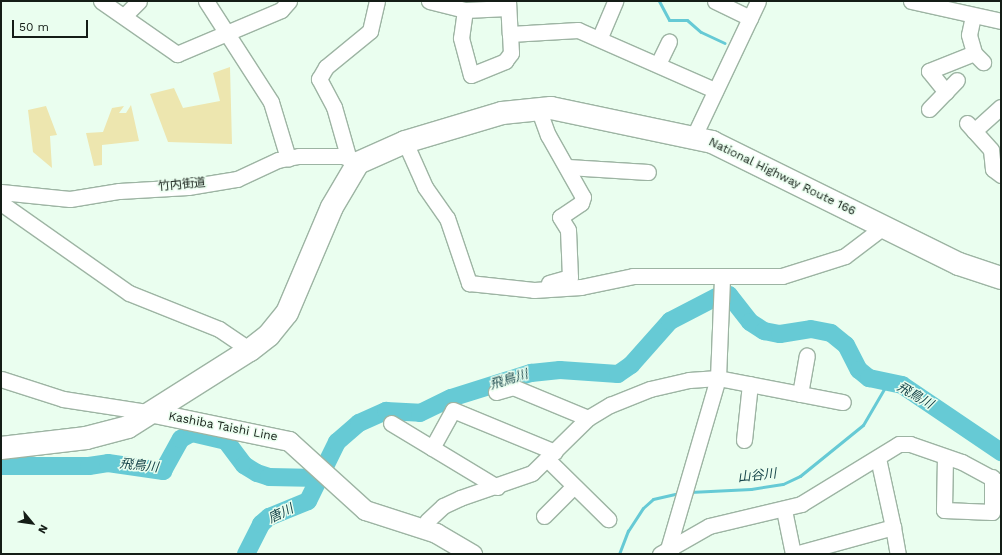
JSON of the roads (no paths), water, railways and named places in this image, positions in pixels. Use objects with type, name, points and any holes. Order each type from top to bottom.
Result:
[{"type":"highway","name":"National Highway Route 166","points":[[353,160],[405,142],[502,113],[538,108],[595,115],[694,136],[721,146],[965,267],[1001,278]]},
{"type":"highway","points":[[1,448],[86,438],[128,427],[154,413],[269,336],[287,313],[353,160]]},
{"type":"main road","name":"Kashiba Taishi Line","points":[[154,413],[266,434],[289,441],[325,472],[365,510],[436,533],[472,554]]},
{"type":"street","points":[[101,1],[177,54],[281,10],[288,1]]},
{"type":"street","points":[[124,16],[139,1]]},
{"type":"street","points":[[353,160],[342,129],[320,77],[326,67],[370,31],[377,1]]},
{"type":"street","points":[[429,1],[465,10],[508,5],[510,53],[506,62],[471,75],[461,38],[465,10]]},
{"type":"street","points":[[600,37],[615,1]]},
{"type":"street","points":[[716,1],[750,18]]},
{"type":"street","points":[[694,136],[758,1]]},
{"type":"street","points":[[911,1],[1001,21]]},
{"type":"street","points":[[208,2],[226,34],[271,102],[288,158]]},
{"type":"street","points":[[946,92],[929,71],[978,57],[969,35],[973,16]]},
{"type":"street","points":[[510,34],[578,30],[600,37],[715,90]]},
{"type":"street","points":[[658,64],[669,41]]},
{"type":"street","points":[[929,109],[957,80]]},
{"type":"street","points":[[1001,107],[971,127],[991,150],[993,169],[1001,175]]},
{"type":"street","points":[[528,290],[570,277],[568,230],[560,217],[581,203],[583,197],[538,108]]},
{"type":"street","points":[[405,142],[425,187],[446,218],[469,282],[528,290],[581,287],[633,276],[782,276],[845,256],[883,227]]},
{"type":"street","name":"竹内街道","points":[[1,192],[70,200],[119,190],[188,187],[236,179],[288,158],[353,160]]},
{"type":"street","points":[[568,167],[648,172]]},
{"type":"street","points":[[1,203],[129,293],[219,329],[250,350]]},
{"type":"street","points":[[667,552],[685,495],[718,378],[722,277]]},
{"type":"street","points":[[800,394],[807,356]]},
{"type":"street","points":[[427,521],[443,506],[532,473],[588,418],[610,405],[650,390],[689,380],[718,378],[842,402]]},
{"type":"street","points":[[1,379],[63,399],[154,413]]},
{"type":"street","points":[[744,440],[750,384]]},
{"type":"street","points":[[496,392],[513,387],[588,418]]},
{"type":"street","points":[[432,448],[453,410],[551,456],[574,486],[608,519]]},
{"type":"street","points":[[391,423],[497,487]]},
{"type":"street","points":[[667,552],[709,526],[784,510],[827,491],[899,444],[910,444],[945,457],[997,480],[992,512],[944,510],[945,457]]},
{"type":"street","points":[[878,458],[898,554]]},
{"type":"street","points":[[544,516],[574,486]]},
{"type":"street","points":[[784,510],[794,554],[893,527]]},
{"type":"waterway","points":[[659,1],[669,20],[687,20],[701,32],[725,43]]},
{"type":"waterway","name":"飛鳥川","points":[[246,554],[261,524],[269,517],[308,501],[337,442],[359,423],[386,411],[420,413],[451,398],[531,373],[560,370],[618,374],[631,365],[670,321],[720,295],[729,295],[750,322],[764,331],[780,334],[811,329],[831,333],[846,345],[859,370],[869,378],[902,385],[1001,452]]},
{"type":"waterway","name":"山谷川","points":[[690,492],[751,489],[783,484],[800,476],[863,425],[887,384]]},
{"type":"waterway","name":"飛鳥川","points":[[1,466],[89,466],[108,463],[163,471],[181,439],[192,433],[226,441],[244,465],[257,473],[269,477],[319,478]]},
{"type":"waterway","name":"山谷川","points":[[619,554],[628,531],[643,508],[653,499],[679,493]]},
{"type":"water label","name":"唐川","points":[[281,514]]}]
